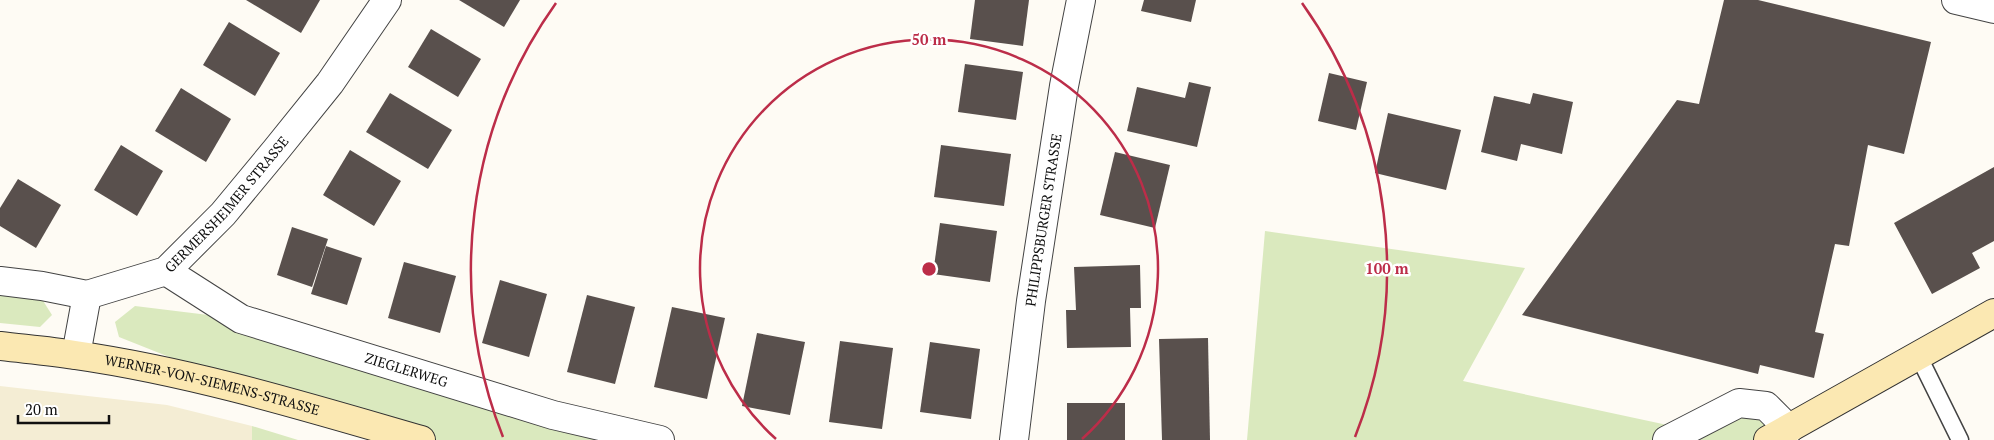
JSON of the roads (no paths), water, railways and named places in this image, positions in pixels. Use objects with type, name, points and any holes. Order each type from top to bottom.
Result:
[{"type":"main road","points":[[1779,434],[1994,313]]},
{"type":"main road","name":"WERNER-VON-SIEMENS-STRASSE","points":[[0,346],[76,355],[175,374],[256,393],[421,440]]},
{"type":"street","name":"GERMERSHEIMER STRASSE","points":[[0,281],[42,286],[87,295],[166,271],[223,214],[276,150],[330,83],[387,0]]},
{"type":"street","name":"PHILIPPSBURGER STRASSE","points":[[1014,440],[1030,301],[1064,86],[1081,0]]},
{"type":"street","points":[[1956,0],[1994,9]]},
{"type":"street","name":"ZIEGLERWEG","points":[[166,271],[242,319],[553,415],[660,440]]},
{"type":"street","points":[[76,355],[87,295]]},
{"type":"street","points":[[1668,440],[1738,403],[1766,406],[1779,434]]},
{"type":"lane","points":[[1918,355],[1960,440]]}]
